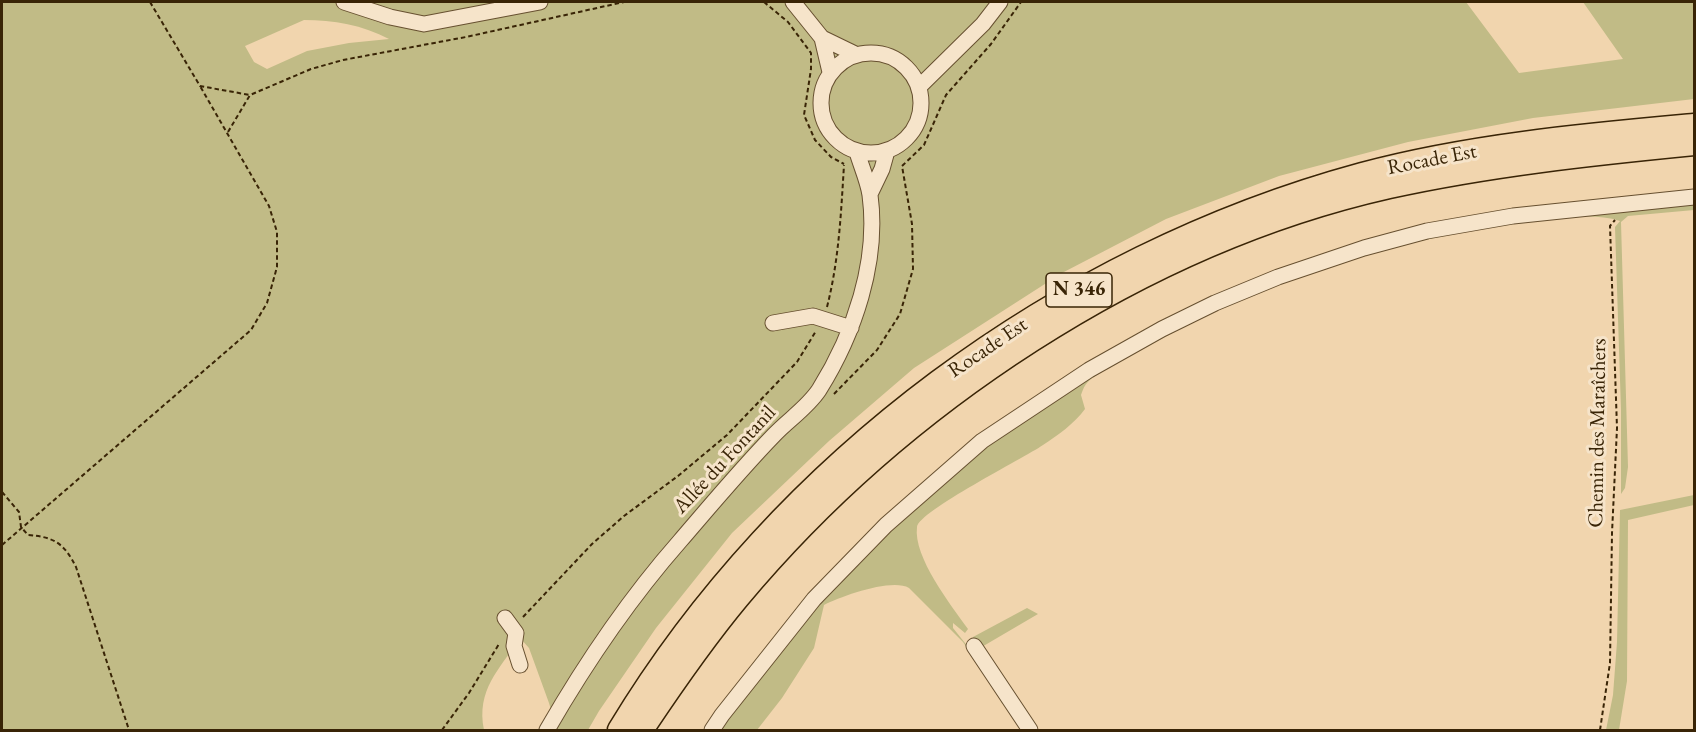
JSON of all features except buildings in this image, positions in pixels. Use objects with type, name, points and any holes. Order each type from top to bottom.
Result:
[{"type":"highway","name":"Rocade Est","points":[[619,730],[695,621],[744,561],[792,510],[860,444],[940,379],[1000,338],[1086,285],[1228,219],[1295,194],[1364,173],[1440,156],[1527,143],[1695,124]]},
{"type":"highway","name":"Rocade Est","points":[[642,730],[676,679],[738,597],[843,486],[953,394],[1011,354],[1095,303],[1182,259],[1237,236],[1287,217],[1387,188],[1530,162],[1695,144]]},
{"type":"street","points":[[344,2],[390,17],[424,24],[540,2]]},
{"type":"street","points":[[793,2],[822,38],[855,54]]},
{"type":"street","points":[[919,87],[982,24],[1000,2]]},
{"type":"street","points":[[822,38],[830,72]]},
{"type":"street","points":[[883,53],[908,68],[919,87],[921,103],[919,118],[912,132],[901,143],[887,151],[857,152],[843,145],[831,134],[823,119],[820,103],[822,87],[830,72],[841,62],[855,54],[883,53]]},
{"type":"street","points":[[908,68],[944,62]]},
{"type":"street","name":"Allée du Fontanil","points":[[870,194],[882,169],[887,151]]},
{"type":"street","name":"Allée du Fontanil","points":[[547,730],[571,689],[621,615],[668,554],[747,463],[804,408],[818,391],[851,328],[866,279],[871,230],[870,194],[857,152]]},
{"type":"street","points":[[712,730],[814,599],[886,525],[982,441],[1089,370],[1162,329],[1215,303],[1278,277],[1364,248],[1427,231],[1513,216],[1695,197]]},
{"type":"street","points":[[773,322],[813,316],[851,328]]},
{"type":"street","points":[[509,623],[516,633],[514,646],[520,665]]},
{"type":"street","points":[[974,646],[1030,730]]},
{"type":"path","points":[[2,545],[251,330],[267,303],[277,267],[277,232],[269,206],[228,132],[150,2]]},
{"type":"path","points":[[200,86],[250,95],[311,69],[344,60],[489,32],[624,2]]},
{"type":"path","points":[[442,730],[469,693],[509,623],[624,516],[678,477],[727,435],[797,362],[824,318],[835,269],[844,165],[831,157],[815,140],[804,115],[811,53],[789,22],[764,2]]},
{"type":"path","points":[[832,396],[877,350],[900,314],[914,269],[912,224],[902,166],[924,144],[946,94],[991,44],[1021,2]]},
{"type":"path","points":[[228,132],[250,95]]},
{"type":"path","name":"Chemin des Maraîchers","points":[[1600,730],[1610,663],[1612,533],[1617,428],[1610,226],[1620,213]]},
{"type":"path","points":[[2,492],[19,512],[21,527],[28,536],[47,537],[57,542],[69,553],[76,567],[129,730]]},
{"type":"shaded area","points":[[2,2],[1466,2],[1519,73],[1623,59],[1583,2],[1694,2],[1694,99],[1533,118],[1408,142],[1279,176],[1166,219],[1062,273],[914,368],[829,441],[732,533],[656,628],[588,730],[557,730],[529,648],[520,638],[497,671],[486,692],[482,716],[484,730],[2,730]],"holes":[[[304,20],[358,27],[389,39],[349,43],[307,51],[267,69],[254,62],[245,46]]]},
{"type":"shaded area","points":[[1694,199],[1694,210],[1628,216],[1621,222],[1628,467],[1625,488],[1621,494],[1621,410],[1615,227],[1620,221],[1586,217],[1529,222],[1478,229],[1378,252],[1329,266],[1233,304],[1186,326],[1104,370],[1085,386],[1081,395],[1085,409],[1066,429],[1032,452],[953,497],[922,519],[917,527],[917,539],[921,552],[943,594],[968,629],[965,633],[953,623],[953,628],[973,653],[1012,714],[1001,702],[999,694],[963,642],[909,588],[891,585],[854,593],[824,605],[814,648],[782,698],[757,730],[715,730],[827,589],[967,459],[1145,340],[1305,271],[1461,228]]},
{"type":"shaded area","points":[[1694,495],[1694,505],[1628,520],[1627,681],[1619,730],[1606,730],[1613,695],[1617,642],[1620,510]]},
{"type":"shaded area","points":[[1027,608],[1038,614],[980,648],[972,640],[973,637]]}]
